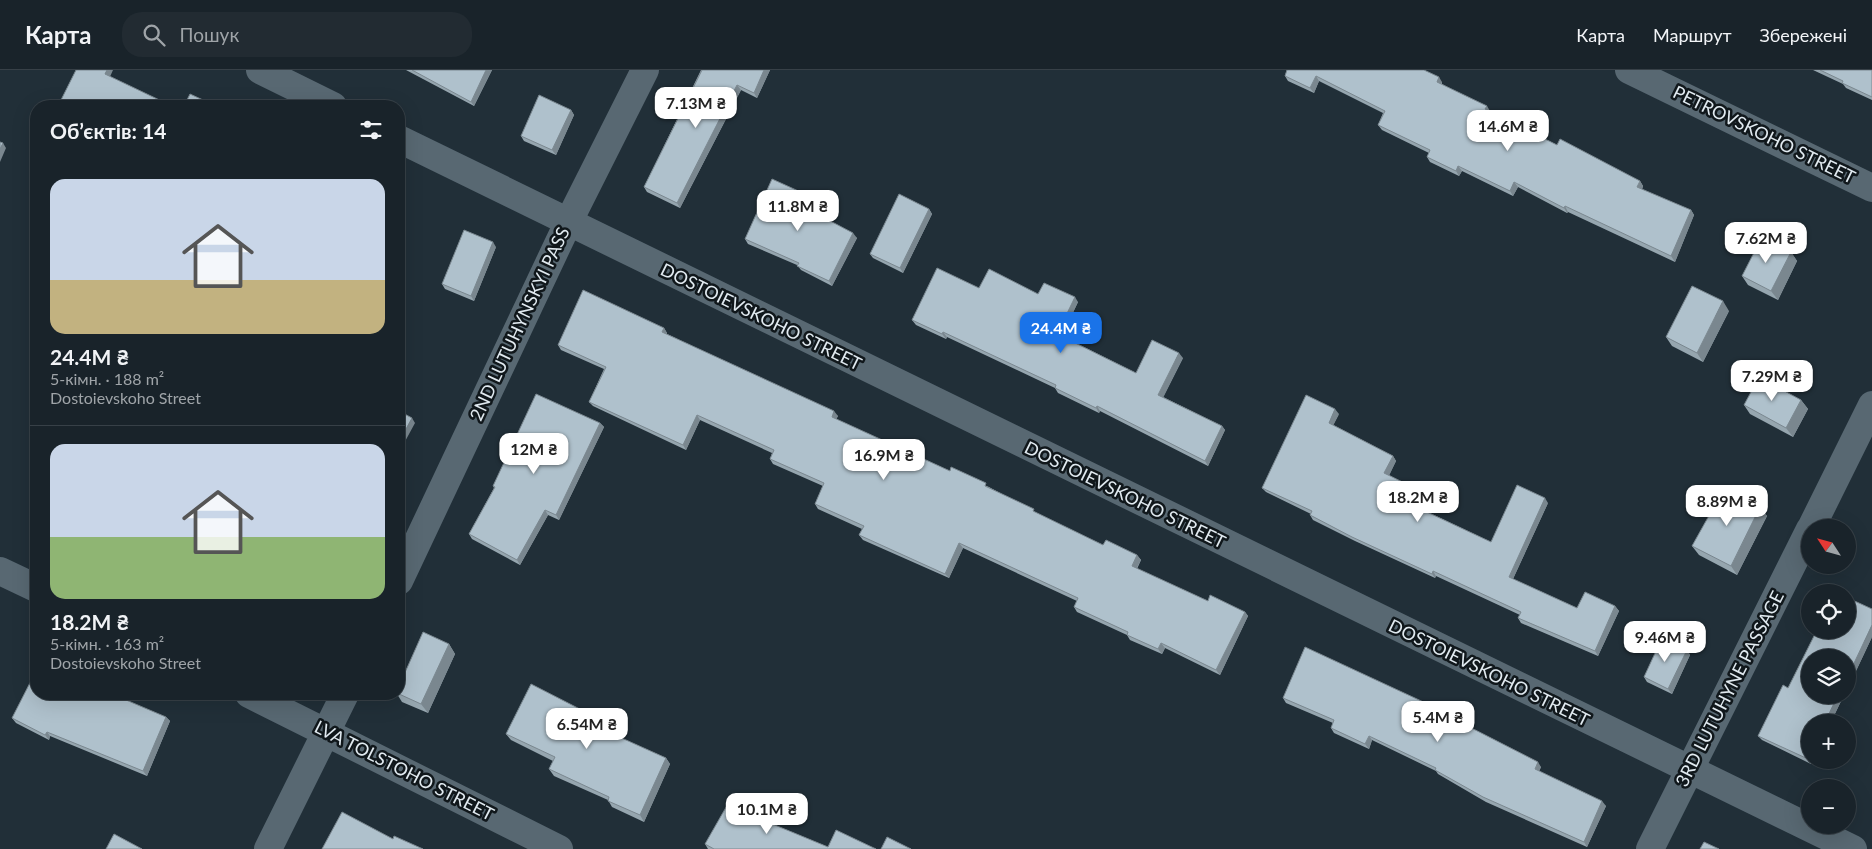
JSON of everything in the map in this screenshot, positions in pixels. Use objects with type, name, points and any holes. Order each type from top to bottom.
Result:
[{"type":"street","points":[[260,70],[321,100]]},
{"type":"street","name":"2ND LUTUHYNSKYI PASS","points":[[405,568],[568,223],[645,70]]},
{"type":"street","name":"PETROVSKOHO STREET","points":[[1629,70],[1872,188]]},
{"type":"street","name":"DOSTOIEVSKOHO STREET","points":[[405,142],[1689,771],[1853,849]]},
{"type":"street","name":"3RD LUTUHYNE PASSAGE","points":[[1815,519],[1872,405]]},
{"type":"street","name":"3RD LUTUHYNE PASSAGE","points":[[1650,849],[1801,546]]},
{"type":"street","points":[[0,570],[30,585]]},
{"type":"street","name":"LVA TOLSTOHO STREET","points":[[260,700],[559,849]]},
{"type":"street","points":[[268,849],[342,700]]},
{"type":"building","points":[[76,70],[107,70],[105,74],[159,100],[61,100]]},
{"type":"building","points":[[412,70],[486,70],[471,102]]},
{"type":"building","points":[[702,70],[764,70],[754,93],[737,85],[677,203],[644,187]]},
{"type":"building","points":[[1287,70],[1424,70],[1439,77],[1437,82],[1487,106],[1485,109],[1557,145],[1560,139],[1640,181],[1637,187],[1691,210],[1671,256],[1565,206],[1564,208],[1514,182],[1510,191],[1458,166],[1456,171],[1427,157],[1430,150],[1378,125],[1385,111],[1316,76],[1310,88],[1285,76]]},
{"type":"building","points":[[1820,70],[1872,70],[1872,97],[1842,83],[1843,81]]},
{"type":"building","points":[[190,94],[203,100],[187,100]]},
{"type":"building","points":[[539,95],[571,110],[552,150],[521,136]]},
{"type":"building","points":[[772,179],[805,194],[800,205],[853,233],[829,281],[797,266],[799,263],[745,239]]},
{"type":"building","points":[[899,194],[929,209],[900,268],[870,254]]},
{"type":"building","points":[[464,230],[493,242],[471,296],[442,284]]},
{"type":"building","points":[[1762,237],[1791,252],[1771,291],[1742,276]]},
{"type":"building","points":[[937,268],[979,288],[989,269],[1038,294],[1044,283],[1075,297],[1057,334],[1136,373],[1152,340],[1179,353],[1158,395],[1222,426],[1205,461],[1097,406],[1096,408],[1055,388],[1056,385],[943,332],[942,334],[912,320]]},
{"type":"building","points":[[1692,286],[1723,301],[1697,353],[1666,337]]},
{"type":"building","points":[[583,290],[664,328],[662,332],[834,411],[832,417],[950,471],[951,467],[986,483],[985,486],[1103,545],[1106,540],[1137,555],[1132,566],[1208,601],[1210,595],[1245,612],[1216,670],[1161,643],[1158,649],[1127,635],[1128,632],[1074,607],[1078,598],[959,543],[945,574],[859,535],[864,526],[815,504],[824,483],[770,459],[774,450],[697,415],[683,445],[589,402],[606,367],[558,345]]},
{"type":"building","points":[[1759,377],[1801,400],[1786,428],[1744,405]]},
{"type":"building","points":[[536,394],[600,423],[556,515],[545,510],[517,560],[469,534],[495,487],[493,486]]},
{"type":"building","points":[[1306,395],[1335,409],[1329,423],[1393,456],[1384,473],[1419,490],[1412,505],[1491,542],[1517,485],[1545,498],[1509,577],[1577,608],[1585,592],[1615,606],[1595,651],[1518,618],[1521,612],[1433,571],[1432,574],[1352,537],[1310,515],[1312,511],[1262,488]]},
{"type":"building","points":[[405,414],[412,418],[405,431]]},
{"type":"building","points":[[1725,487],[1760,507],[1731,566],[1692,546]]},
{"type":"building","points":[[1856,602],[1872,609],[1872,625],[1856,659],[1856,649],[1808,649],[1812,639],[1856,639]]},
{"type":"building","points":[[423,632],[449,644],[421,704],[405,697],[405,672]]},
{"type":"building","points":[[1662,638],[1687,650],[1668,689],[1644,677]]},
{"type":"building","points":[[1305,647],[1445,712],[1444,714],[1538,762],[1535,769],[1602,801],[1584,842],[1483,797],[1435,770],[1436,768],[1369,736],[1365,744],[1331,728],[1334,720],[1283,698]]},
{"type":"building","points":[[1801,662],[1801,704],[1834,704],[1829,714],[1801,714],[1801,756],[1758,736],[1783,685],[1788,688]]},
{"type":"building","points":[[30,683],[30,700],[126,700],[166,717],[143,771],[47,732],[45,735],[12,718]]},
{"type":"building","points":[[531,684],[609,724],[606,731],[666,758],[640,815],[608,801],[609,797],[549,769],[555,757],[506,734]]},
{"type":"building","points":[[729,802],[753,816],[828,847],[836,830],[876,849],[714,849],[705,844]]},
{"type":"building","points":[[342,812],[393,839],[394,836],[423,849],[322,849]]},
{"type":"building","points":[[114,834],[142,849],[106,849]]},
{"type":"building","points":[[887,837],[911,849],[881,849]]},
{"type":"building","points":[[1704,842],[1719,849],[1700,849]]}]
